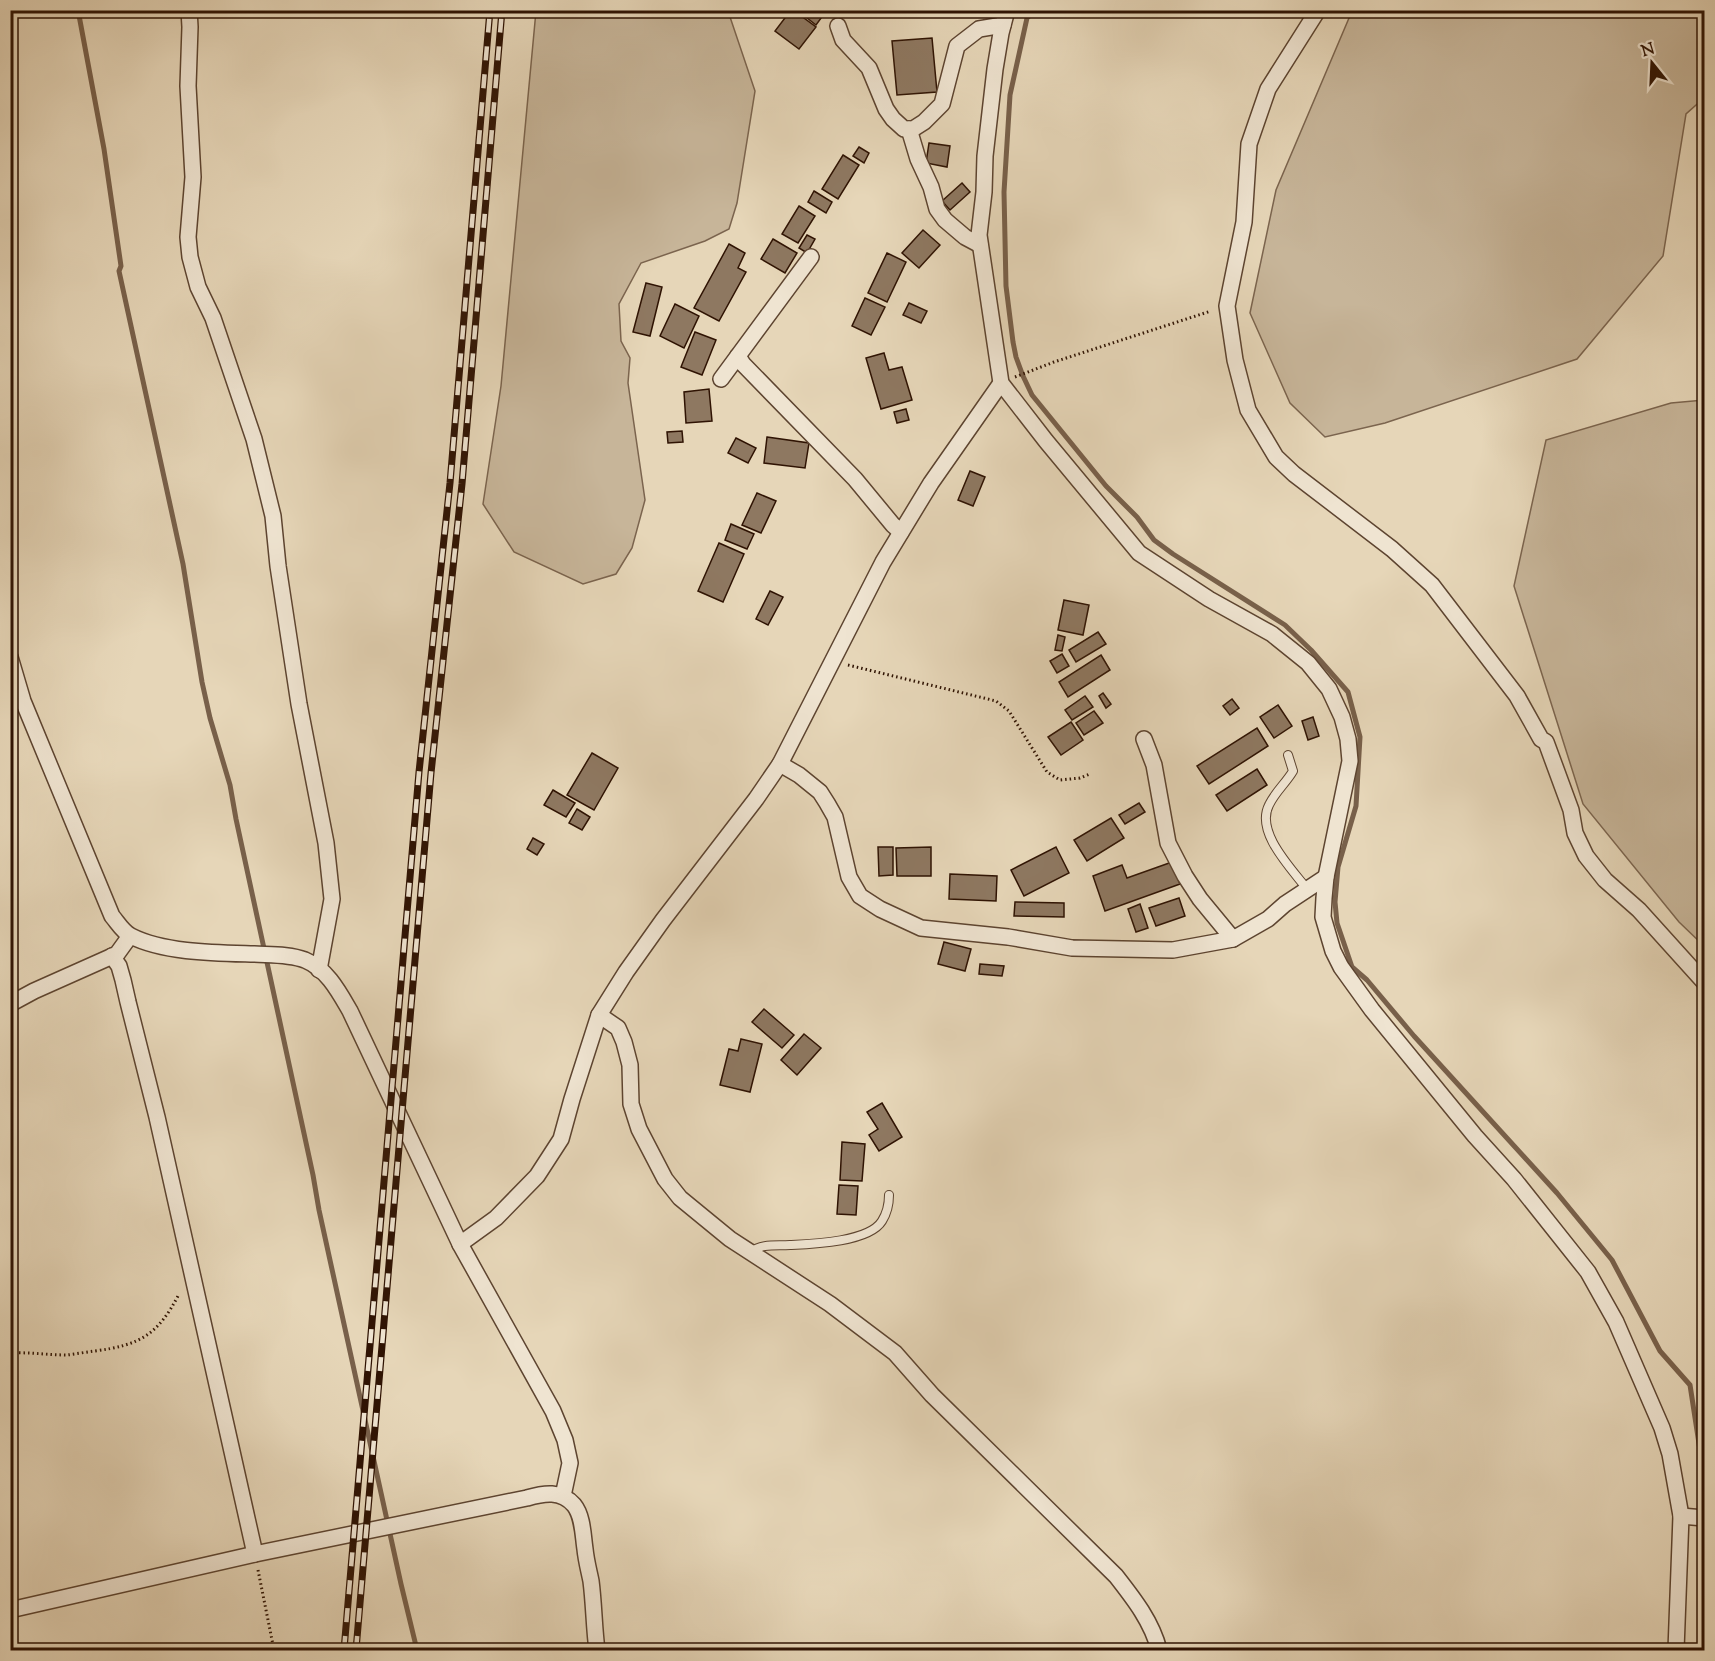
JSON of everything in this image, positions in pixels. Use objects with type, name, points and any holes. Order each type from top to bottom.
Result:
[{"type":"street","points":[[189,10],[188,86],[193,177],[188,237],[190,257],[198,287],[213,318],[254,439],[273,516],[297,693],[326,843],[332,899],[319,969]]},
{"type":"street","points":[[1318,10],[1268,89],[1249,144],[1244,222],[1227,306],[1235,360],[1248,410],[1276,457],[1294,474],[1392,549],[1432,585],[1517,696],[1541,739],[1546,742],[1571,810],[1575,833],[1586,856],[1605,880],[1639,910],[1704,982]]},
{"type":"street","points":[[838,26],[843,40],[869,68],[893,120],[904,129],[913,129],[924,122],[942,104],[957,46],[979,29],[1005,18]]},
{"type":"street","points":[[1005,18],[995,69],[979,235],[1001,383],[1139,553],[1209,599],[1272,634],[1308,663],[1329,689],[1342,717],[1348,739],[1350,761],[1326,877],[1323,917],[1333,951],[1341,967],[1372,1010],[1475,1136],[1514,1179],[1588,1272],[1616,1322],[1662,1428],[1670,1454],[1681,1516],[1676,1650]]},
{"type":"street","points":[[909,129],[938,209],[945,220],[965,237],[981,245]]},
{"type":"street","points":[[721,379],[811,257]]},
{"type":"street","points":[[738,356],[743,364],[855,479],[901,532]]},
{"type":"street","points":[[460,1244],[496,1218],[537,1176],[561,1139],[599,1015],[656,929],[756,799],[780,764],[883,562],[931,483],[1001,383]]},
{"type":"street","points":[[10,657],[23,701],[112,916],[122,928],[130,936],[156,945],[188,950],[279,955],[305,960],[330,979],[350,1011],[460,1244],[554,1411],[565,1440],[570,1463],[563,1496]]},
{"type":"street","points":[[1144,739],[1154,765],[1168,843],[1200,899],[1233,939]]},
{"type":"street","points":[[780,764],[800,775],[820,792],[827,802],[835,817],[849,877],[860,896],[880,909],[921,928],[1008,937],[1072,948],[1173,950],[1233,939],[1268,919],[1285,904],[1326,877]]},
{"type":"street","points":[[10,1004],[117,954],[130,936]]},
{"type":"street","points":[[112,956],[119,966],[123,980],[157,1117],[255,1554]]},
{"type":"street","points":[[599,1015],[618,1028],[630,1065],[631,1104],[639,1129],[665,1179],[680,1198],[730,1239],[830,1304],[895,1353],[932,1395],[1116,1576],[1139,1606],[1160,1650]]},
{"type":"street","points":[[10,1610],[255,1554],[542,1493],[555,1493],[573,1503],[578,1511],[591,1582],[597,1650]]},
{"type":"street","points":[[1681,1516],[1704,1518]]},
{"type":"lane","points":[[1288,755],[1293,771],[1268,806],[1265,822],[1277,849],[1307,889]]},
{"type":"lane","points":[[750,1252],[762,1245],[833,1241],[864,1233],[882,1222],[889,1204],[889,1195]]},
{"type":"path","points":[[1001,383],[1054,362],[1227,306]]},
{"type":"path","points":[[831,661],[996,701],[1009,711],[1047,772],[1060,780],[1080,778],[1090,774]]},
{"type":"path","points":[[10,1353],[68,1355],[116,1348],[133,1343],[146,1337],[159,1325],[170,1311],[184,1285],[193,1281]]},
{"type":"path","points":[[255,1554],[274,1650]]},
{"type":"shaded area","points":[[536,11],[728,11],[755,91],[737,203],[729,229],[705,241],[641,263],[619,304],[621,341],[630,358],[628,383],[645,500],[632,548],[616,574],[583,584],[514,552],[483,504],[501,386]]},
{"type":"shaded area","points":[[1352,11],[1704,11],[1704,98],[1686,114],[1663,256],[1577,359],[1385,423],[1325,437],[1290,403],[1250,313],[1276,190]]},
{"type":"shaded area","points":[[1704,400],[1704,946],[1679,922],[1583,804],[1514,586],[1546,440],[1671,403]]},
{"type":"building","points":[[791,10],[816,27],[799,49],[775,31]]},
{"type":"building","points":[[797,10],[827,10],[816,25]]},
{"type":"building","points":[[932,38],[937,92],[897,95],[892,41]]},
{"type":"building","points":[[929,143],[950,146],[947,167],[926,163]]},
{"type":"building","points":[[859,147],[869,153],[864,163],[853,156]]},
{"type":"building","points":[[843,155],[859,165],[838,199],[822,189]]},
{"type":"building","points":[[962,183],[970,192],[950,210],[942,201]]},
{"type":"building","points":[[814,191],[832,202],[826,213],[808,202]]},
{"type":"building","points":[[799,206],[815,216],[798,243],[782,234]]},
{"type":"building","points":[[923,230],[940,245],[919,268],[902,253]]},
{"type":"building","points":[[807,235],[815,239],[807,253],[799,248]]},
{"type":"building","points":[[773,239],[797,253],[785,273],[761,259]]},
{"type":"building","points":[[729,244],[745,253],[738,268],[746,272],[719,321],[694,308]]},
{"type":"building","points":[[887,253],[906,262],[887,302],[868,293]]},
{"type":"building","points":[[646,283],[662,287],[650,336],[633,332]]},
{"type":"building","points":[[865,298],[885,307],[871,335],[852,326]]},
{"type":"building","points":[[909,303],[927,311],[921,323],[903,315]]},
{"type":"building","points":[[675,304],[699,316],[684,348],[660,336]]},
{"type":"building","points":[[695,332],[716,340],[702,375],[681,367]]},
{"type":"building","points":[[884,353],[889,370],[902,367],[912,400],[881,409],[866,358]]},
{"type":"building","points":[[709,389],[712,421],[686,423],[684,392]]},
{"type":"building","points":[[906,409],[909,420],[897,423],[894,412]]},
{"type":"building","points":[[682,431],[683,442],[668,443],[667,432]]},
{"type":"building","points":[[767,437],[809,443],[805,468],[764,463]]},
{"type":"building","points":[[736,438],[756,448],[748,463],[728,453]]},
{"type":"building","points":[[970,471],[985,477],[973,506],[958,500]]},
{"type":"building","points":[[757,493],[776,501],[761,533],[742,525]]},
{"type":"building","points":[[731,524],[754,534],[747,549],[725,540]]},
{"type":"building","points":[[719,543],[744,554],[723,602],[698,591]]},
{"type":"building","points":[[770,591],[783,597],[768,625],[756,619]]},
{"type":"building","points":[[1064,600],[1089,605],[1083,635],[1058,630]]},
{"type":"building","points":[[1098,632],[1106,644],[1076,662],[1069,650]]},
{"type":"building","points":[[1058,635],[1065,637],[1062,651],[1055,650]]},
{"type":"building","points":[[1062,654],[1069,666],[1057,673],[1050,661]]},
{"type":"building","points":[[1101,655],[1110,670],[1068,697],[1059,682]]},
{"type":"building","points":[[1103,693],[1111,704],[1106,708],[1099,696]]},
{"type":"building","points":[[1085,696],[1093,707],[1072,720],[1065,710]]},
{"type":"building","points":[[1232,699],[1239,708],[1230,715],[1223,706]]},
{"type":"building","points":[[1278,705],[1292,726],[1274,738],[1260,717]]},
{"type":"building","points":[[1094,711],[1103,723],[1084,735],[1076,723]]},
{"type":"building","points":[[1313,717],[1319,736],[1308,740],[1302,721]]},
{"type":"building","points":[[1071,722],[1083,740],[1061,755],[1048,737]]},
{"type":"building","points":[[1257,728],[1268,746],[1209,784],[1197,766]]},
{"type":"building","points":[[592,753],[618,768],[594,810],[567,795]]},
{"type":"building","points":[[1257,769],[1267,785],[1227,811],[1216,795]]},
{"type":"building","points":[[553,790],[575,803],[566,817],[544,805]]},
{"type":"building","points":[[1139,803],[1145,812],[1125,824],[1119,815]]},
{"type":"building","points":[[577,809],[590,817],[582,830],[569,823]]},
{"type":"building","points":[[1111,818],[1124,838],[1087,861],[1074,840]]},
{"type":"building","points":[[533,838],[544,844],[537,855],[527,849]]},
{"type":"building","points":[[878,847],[893,847],[893,875],[879,876]]},
{"type":"building","points":[[931,847],[931,876],[897,876],[896,848]]},
{"type":"building","points":[[1056,847],[1069,873],[1024,896],[1011,870]]},
{"type":"building","points":[[1172,862],[1180,884],[1105,911],[1093,876],[1122,865],[1127,878]]},
{"type":"building","points":[[950,874],[997,876],[996,901],[949,899]]},
{"type":"building","points":[[1179,898],[1185,916],[1156,926],[1149,908]]},
{"type":"building","points":[[1015,902],[1064,903],[1064,917],[1014,916]]},
{"type":"building","points":[[1140,904],[1148,928],[1136,932],[1128,909]]},
{"type":"building","points":[[944,942],[971,949],[965,971],[938,964]]},
{"type":"building","points":[[980,964],[1004,966],[1002,976],[979,974]]},
{"type":"building","points":[[764,1009],[794,1035],[782,1048],[752,1022]]},
{"type":"building","points":[[804,1034],[821,1048],[797,1075],[781,1060]]},
{"type":"building","points":[[741,1039],[762,1044],[750,1092],[720,1085],[729,1049],[738,1051]]},
{"type":"building","points":[[882,1103],[902,1137],[879,1151],[869,1135],[878,1129],[867,1112]]},
{"type":"building","points":[[842,1142],[865,1144],[862,1181],[840,1180]]},
{"type":"building","points":[[839,1185],[858,1186],[856,1215],[837,1214]]},
{"type":"waterway","points":[[78,10],[104,149],[121,266],[119,271],[183,564],[202,682],[230,785],[319,1210],[417,1650]]},
{"type":"waterway","points":[[1036,10],[1027,18],[1010,95],[1004,192],[1006,286],[1013,342],[1023,376],[1032,395],[1106,486],[1137,517],[1154,540],[1285,625],[1311,650],[1348,692],[1360,737],[1356,806],[1338,867],[1335,902],[1337,923],[1352,967],[1367,980],[1414,1036],[1557,1193],[1612,1260],[1660,1351],[1690,1385],[1704,1476]]},
{"type":"railway","points":[[344,1650],[419,772],[450,483],[490,10]]},
{"type":"railway","points":[[356,1650],[431,773],[462,484],[502,10]]}]
